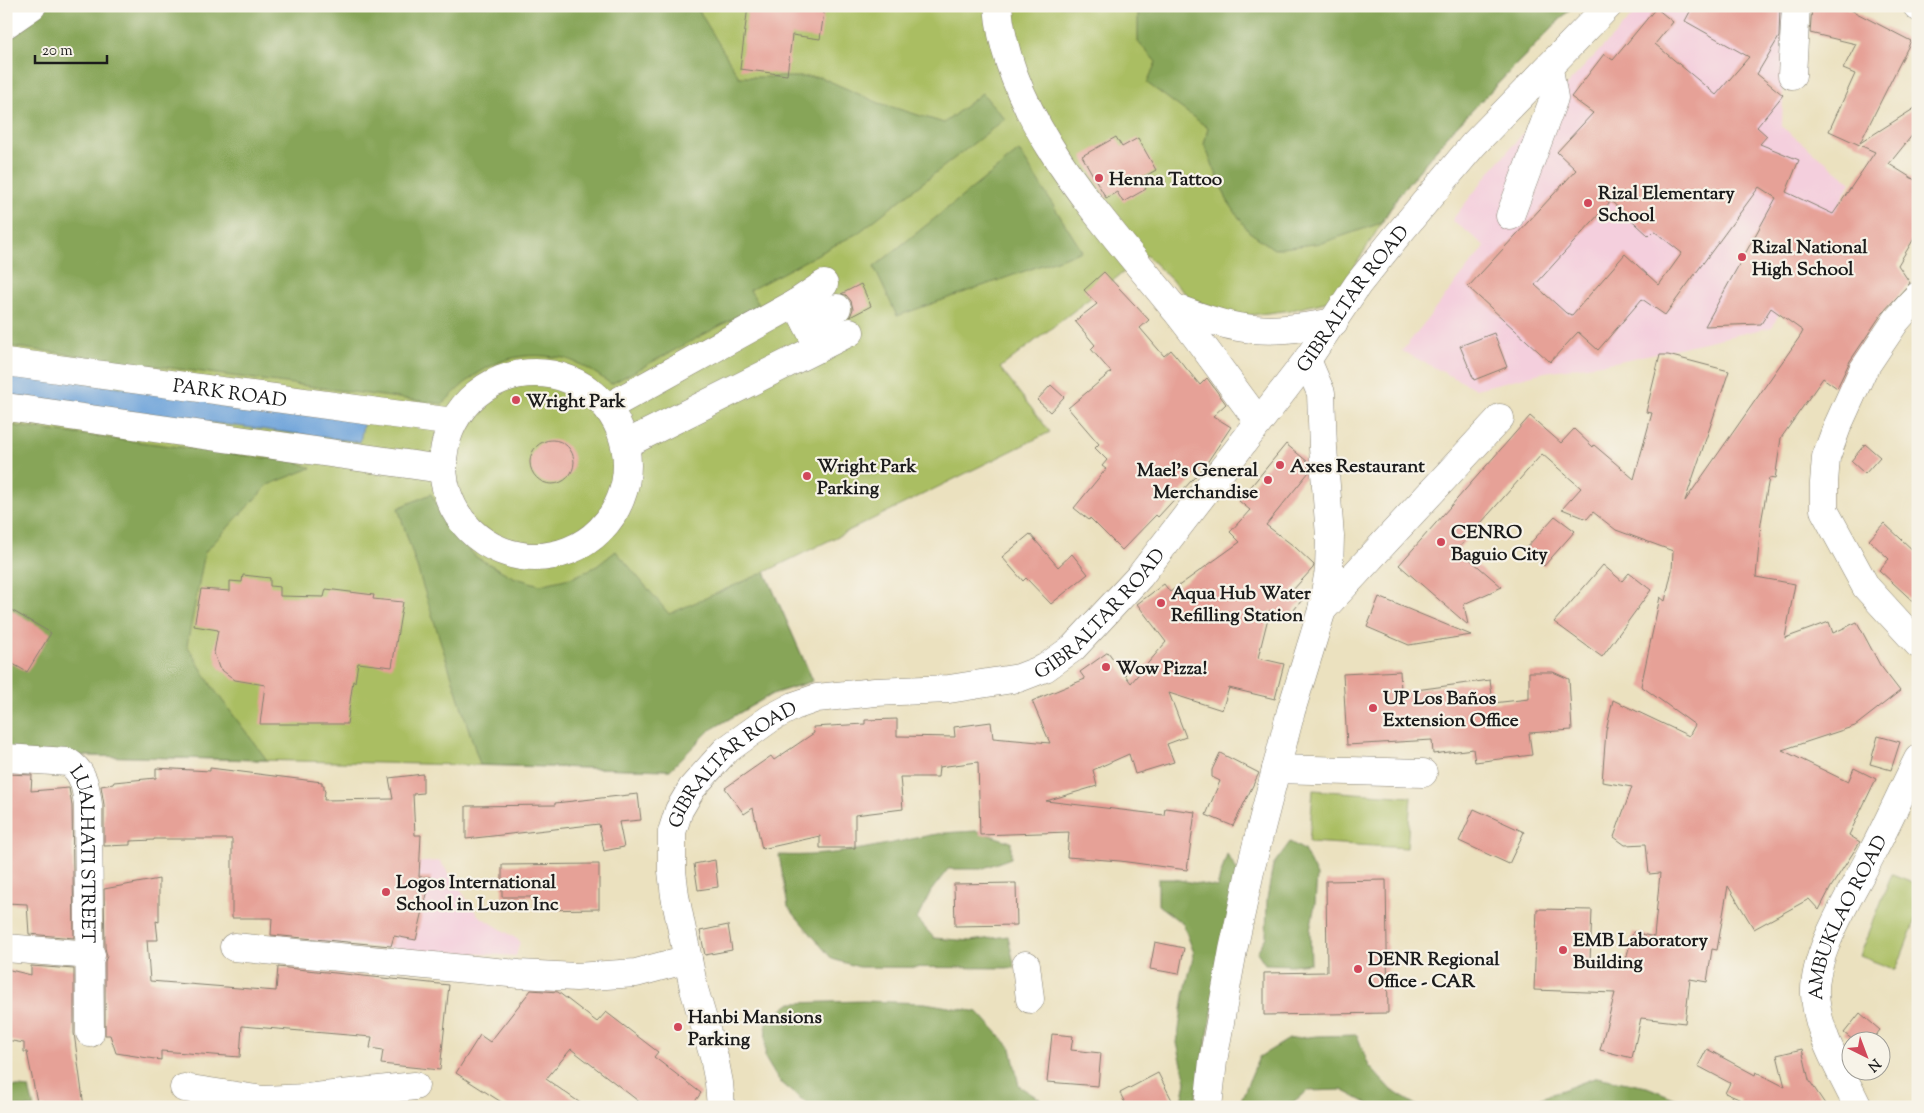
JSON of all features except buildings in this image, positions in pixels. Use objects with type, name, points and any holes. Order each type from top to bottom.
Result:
[{"type":"street","points":[[6,24],[32,6]]},
{"type":"street","points":[[998,6],[1000,26],[1014,78],[1035,122],[1077,187],[1172,307],[1259,422]]},
{"type":"street","name":"GIBRALTAR ROAD","points":[[721,1107],[714,1057],[694,989],[675,896],[672,832],[679,810],[692,788],[725,751],[771,718],[794,706],[817,698],[875,692],[949,689],[1019,678],[1045,668],[1073,648],[1140,576],[1307,360],[1364,276],[1473,145],[1549,69],[1608,6]]},
{"type":"street","points":[[1792,75],[1796,6]]},
{"type":"street","points":[[1510,216],[1554,98],[1549,69]]},
{"type":"street","points":[[802,313],[824,284]]},
{"type":"street","points":[[1918,296],[1896,321],[1863,370],[1837,427],[1826,457],[1824,510],[1866,587],[1918,644]]},
{"type":"street","points":[[1172,307],[1205,319],[1238,327],[1276,330],[1334,322]]},
{"type":"street","points":[[608,407],[802,313],[837,308]]},
{"type":"street","points":[[802,313],[819,348]]},
{"type":"street","points":[[626,444],[850,332]]},
{"type":"street","points":[[1208,1107],[1213,1061],[1233,950],[1251,867],[1276,769],[1322,610],[1328,570],[1330,536],[1321,393],[1307,360]]},
{"type":"street","name":"PARK ROAD","points":[[6,362],[453,422]]},
{"type":"street","points":[[541,373],[566,377],[589,390],[608,407],[619,425],[626,444],[628,475],[619,505],[602,530],[577,549],[547,558],[516,557],[487,546],[464,526],[448,500],[442,469],[445,444],[453,422],[469,400],[490,384],[514,375],[541,373]]},
{"type":"street","points":[[6,407],[442,469]]},
{"type":"street","points":[[1322,610],[1500,418]]},
{"type":"street","name":"LUALHATI STREET","points":[[6,758],[68,762],[82,775],[87,791],[91,955],[90,1033]]},
{"type":"street","name":"AMBUKLAO ROAD","points":[[1858,1107],[1822,1029],[1815,994],[1816,971],[1824,947],[1918,759]]},
{"type":"street","points":[[1276,769],[1423,773]]},
{"type":"street","points":[[234,947],[519,974],[576,977],[636,974],[688,959]]},
{"type":"street","name":"LUALHATI STREET","points":[[6,948],[91,955]]},
{"type":"street","points":[[1026,965],[1030,1000]]},
{"type":"street","points":[[184,1088],[266,1103],[415,1086]]},
{"type":"shaded area","name":"Rizal Elementary School","points":[[1642,6],[1786,6],[1782,127],[1851,182],[1772,327],[1615,362],[1545,372],[1476,389],[1402,351],[1485,246],[1452,220],[1494,167],[1554,98]]},
{"type":"shaded area","name":"Logos International School in Luzon Inc","points":[[440,861],[478,915],[520,941],[516,956],[411,950],[309,940],[312,869]]},
{"type":"green space","name":"Wright Park","points":[[47,6],[1573,6],[1448,135],[1399,195],[1334,300],[1292,310],[1235,317],[1190,298],[1146,255],[1000,368],[1050,432],[765,572],[813,681],[772,694],[710,730],[670,770],[6,754],[6,31]]},
{"type":"green space","points":[[47,6],[696,6],[739,77],[820,77],[879,103],[944,123],[982,93],[1005,119],[858,233],[750,290],[759,305],[611,384],[589,369],[570,360],[560,357],[529,356],[515,358],[488,367],[465,383],[443,404],[6,346],[6,31]]},
{"type":"green space","points":[[1138,6],[1573,6],[1448,135],[1399,195],[1381,223],[1322,243],[1274,249],[1248,231],[1227,200],[1204,144],[1208,128],[1147,83],[1156,62],[1138,42]]},
{"type":"green space","points":[[1019,151],[1082,251],[897,316],[874,267]]},
{"type":"green space","points":[[6,425],[297,462],[311,468],[268,485],[205,552],[187,645],[213,688],[267,760],[6,754]]},
{"type":"green space","points":[[431,494],[458,538],[476,557],[513,577],[540,585],[574,577],[597,566],[616,551],[669,614],[765,572],[813,681],[772,694],[710,730],[670,770],[480,765],[398,508]]},
{"type":"green space","points":[[1313,790],[1411,797],[1407,848],[1309,842]]},
{"type":"green space","points":[[977,831],[1011,842],[1011,858],[981,869],[948,869],[931,891],[917,919],[934,938],[970,941],[1008,936],[1015,968],[859,967],[832,959],[788,907],[779,855],[837,853],[937,834]]},
{"type":"green space","points":[[1290,842],[1304,850],[1317,876],[1315,904],[1310,931],[1311,963],[1291,965],[1265,964],[1257,952],[1266,937],[1267,899],[1273,865]]},
{"type":"green space","points":[[1227,854],[1239,873],[1194,1107],[1181,1107],[1186,1082],[1177,1043],[1184,995],[1194,953],[1183,924],[1158,905],[1158,879],[1174,879],[1217,887]]},
{"type":"green space","points":[[1892,874],[1918,884],[1918,913],[1896,970],[1860,956]]},
{"type":"green space","points":[[863,1001],[925,1003],[978,1012],[1011,1048],[1019,1086],[1046,1103],[1061,1107],[811,1107],[778,1080],[765,1058],[766,1022],[791,1003]]},
{"type":"green space","points":[[1357,1035],[1369,1066],[1391,1090],[1419,1107],[1374,1107],[1342,1090],[1307,1091],[1287,1107],[1238,1107],[1259,1057],[1289,1039]]},
{"type":"green space","points":[[1597,1077],[1647,1087],[1689,1104],[1690,1107],[1525,1107],[1533,1101]]},
{"type":"green space","points":[[6,1080],[8,1086],[29,1088],[34,1107],[6,1107]]},
{"type":"water","points":[[6,372],[364,419],[360,442],[6,396]]},
{"type":"place","name":"Henna Tattoo","points":[[1099,178]]},
{"type":"place","name":"Rizal Elementary School","points":[[1588,203]]},
{"type":"place","name":"Rizal National High School","points":[[1742,257]]},
{"type":"place","name":"Wright Park","points":[[516,400]]},
{"type":"place","name":"Axes Restaurant","points":[[1280,465]]},
{"type":"place","name":"Wright Park Parking","points":[[807,476]]},
{"type":"place","name":"Mael's General Merchandise","points":[[1268,480]]},
{"type":"place","name":"CENRO Baguio City","points":[[1441,542]]},
{"type":"place","name":"Aqua Hub Water Refilling Station","points":[[1161,603]]},
{"type":"place","name":"Wow Pizza!","points":[[1106,667]]},
{"type":"place","name":"UP Los Baños Extension Office","points":[[1373,708]]},
{"type":"place","name":"Logos International School in Luzon Inc","points":[[386,892]]},
{"type":"place","name":"EMB Laboratory Building","points":[[1563,950]]},
{"type":"place","name":"DENR Regional Office - CAR","points":[[1358,969]]},
{"type":"place","name":"Hanbi Mansions Parking","points":[[678,1027]]}]
